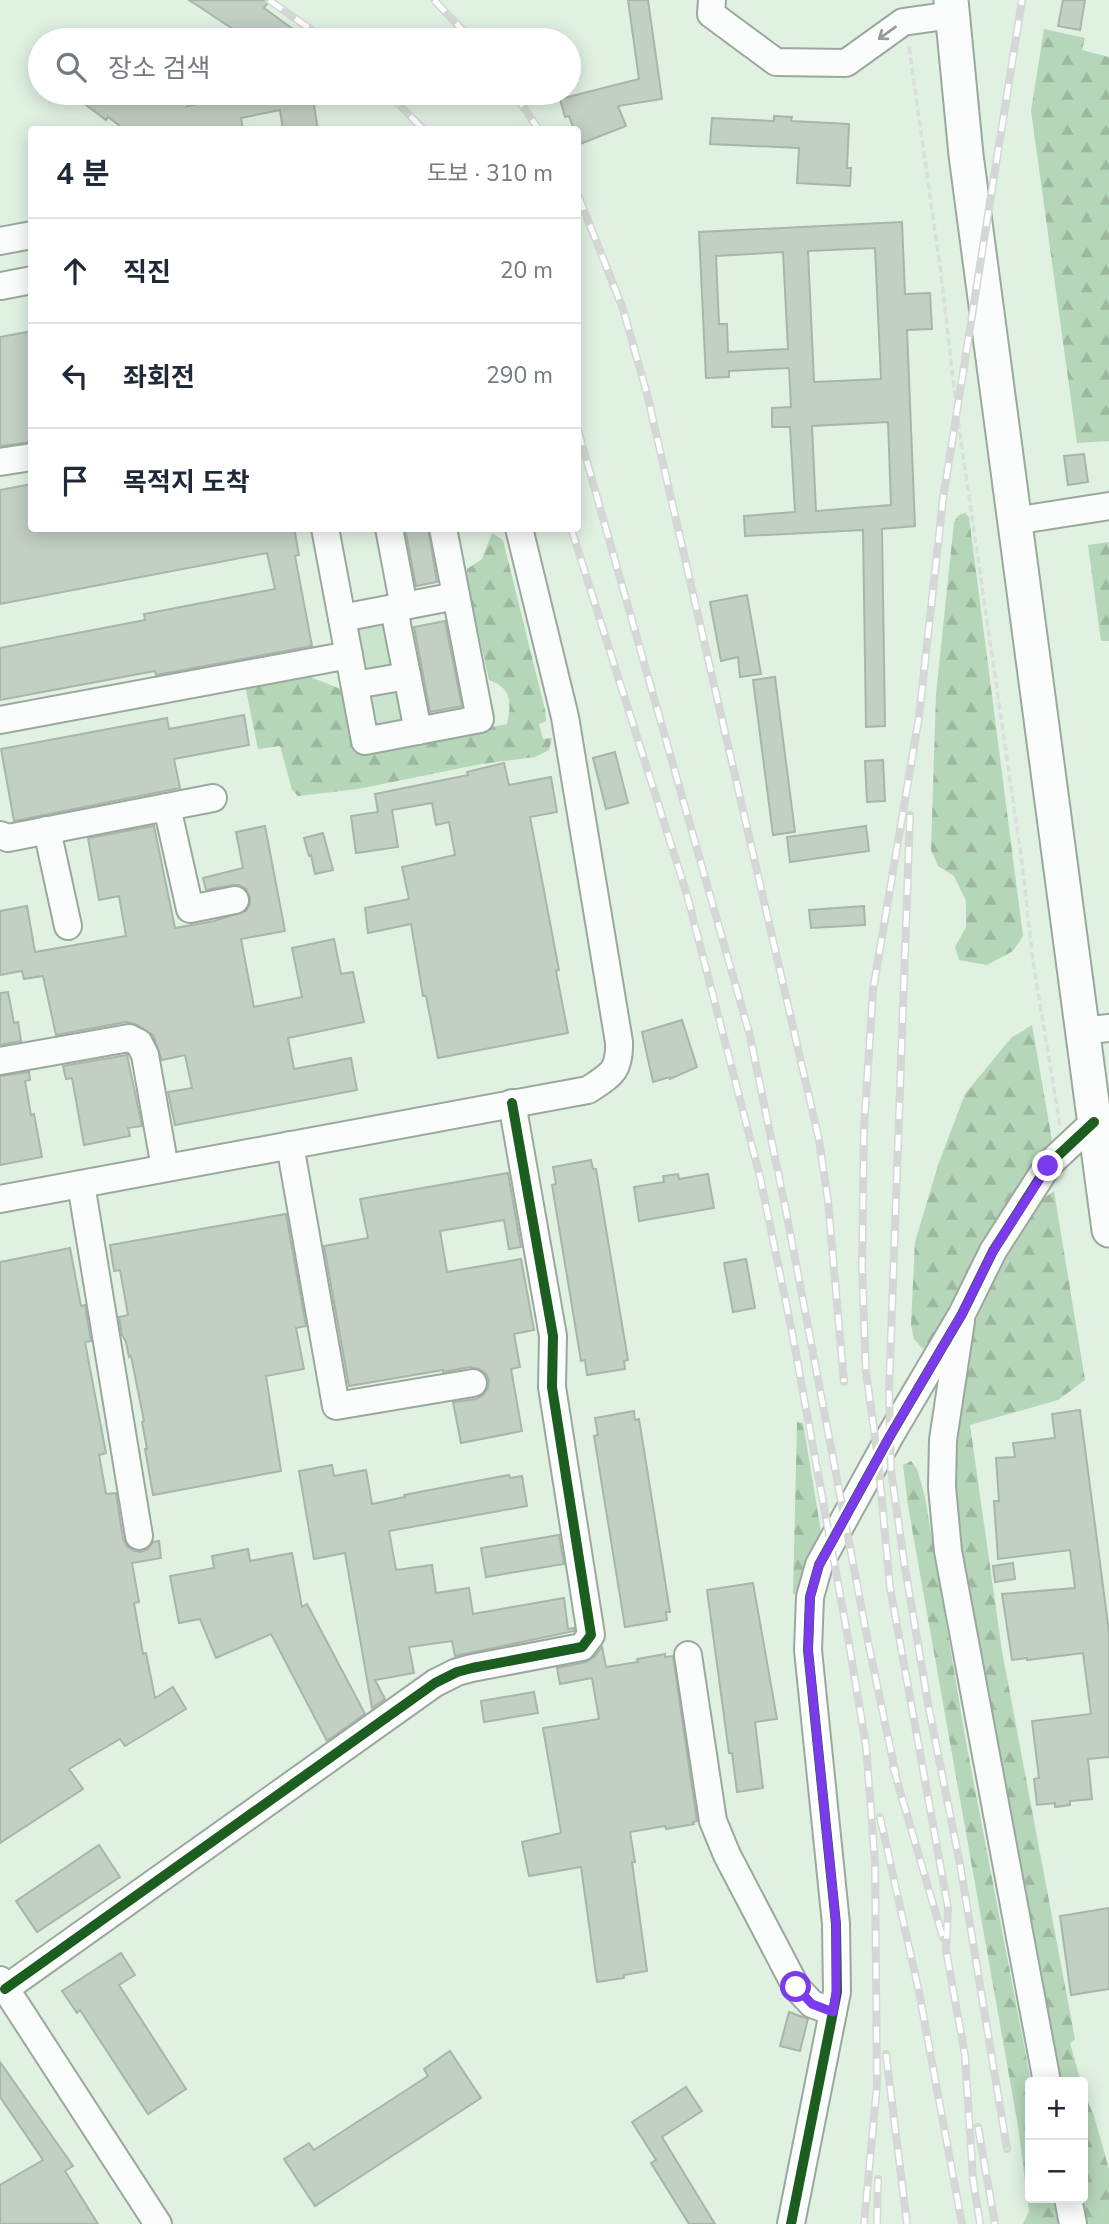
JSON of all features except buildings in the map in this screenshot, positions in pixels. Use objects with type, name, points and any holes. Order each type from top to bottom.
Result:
[{"type":"main road","points":[[951,8],[966,155],[1014,521],[1095,1030],[1094,1122],[1109,1230]]},
{"type":"street","points":[[712,0],[711,14],[776,62],[846,63],[902,22],[951,8]]},
{"type":"street","points":[[0,241],[28,236]]},
{"type":"street","points":[[1,286],[28,281]]},
{"type":"street","points":[[0,462],[28,458]]},
{"type":"street","points":[[1014,521],[1109,506]]},
{"type":"street","points":[[326,532],[365,741],[480,719],[444,532]]},
{"type":"street","points":[[390,532],[407,676],[418,731]]},
{"type":"street","points":[[0,1199],[588,1090],[615,1071],[619,1059],[619,1042],[565,717],[520,532]]},
{"type":"street","points":[[342,618],[456,596]]},
{"type":"street","points":[[0,720],[349,654]]},
{"type":"street","points":[[355,685],[407,676]]},
{"type":"street","points":[[0,835],[8,838],[213,798]]},
{"type":"street","points":[[167,807],[190,909],[235,900]]},
{"type":"street","points":[[47,830],[68,926]]},
{"type":"street","points":[[0,1061],[129,1038],[139,1043],[145,1055],[165,1168]]},
{"type":"street","points":[[158,2224],[3,1984],[435,1683],[464,1670],[582,1647],[591,1635],[552,1387],[553,1336],[512,1103]]},
{"type":"street","points":[[791,2224],[836,1992],[836,1924],[808,1650],[810,1597],[819,1565],[890,1436],[962,1314],[993,1251],[1048,1166],[1094,1122]]},
{"type":"street","points":[[290,1145],[336,1406],[473,1383]]},
{"type":"street","points":[[81,1184],[139,1536]]},
{"type":"street","points":[[962,1314],[943,1440],[944,1516],[948,1551],[1046,2077]]},
{"type":"street","points":[[688,1655],[713,1821],[727,1855],[796,1987],[812,2004],[833,2012]]},
{"type":"street","points":[[1069,2203],[1073,2224]]},
{"type":"path","points":[[907,39],[941,274],[957,413],[1020,849],[1033,962],[1063,1151]]},
{"type":"green space","points":[[1044,29],[1085,38],[1082,50],[1109,57],[1109,441],[1077,443],[1031,111]]},
{"type":"green space","points":[[965,513],[969,517],[1023,936],[1013,951],[987,965],[959,960],[955,947],[966,927],[966,901],[954,876],[938,866],[931,850],[936,694],[954,522],[959,515]]},
{"type":"green space","points":[[492,533],[503,540],[545,710],[546,721],[539,724],[543,739],[552,738],[549,750],[535,757],[481,764],[358,789],[298,796],[292,790],[280,746],[258,749],[245,685],[308,676],[348,692],[366,749],[507,724],[509,698],[503,687],[489,680],[467,581],[467,569],[482,559]]},
{"type":"green space","points":[[1109,542],[1109,641],[1101,641],[1088,545]]},
{"type":"green space","points":[[386,619],[395,665],[364,671],[356,625]]},
{"type":"green space","points":[[399,686],[407,727],[377,733],[369,692]]},
{"type":"green space","points":[[1032,1025],[1053,1146],[946,1324],[923,1349],[914,1339],[911,1325],[915,1242],[938,1165],[965,1094],[1011,1038]]},
{"type":"green space","points":[[1054,1191],[1085,1380],[1058,1400],[970,1425],[1002,1651],[1075,2039],[1070,2043],[1080,2077],[1054,2077],[949,1487],[966,1348],[982,1304],[1011,1243],[1035,1204]]},
{"type":"green space","points":[[797,1422],[803,1423],[823,1544],[802,1594],[793,1594]]},
{"type":"green space","points":[[911,1461],[917,1469],[925,1497],[966,1742],[1030,2077],[1025,2077],[1025,2180],[1018,2126],[908,1506],[903,1465]]},
{"type":"green space","points":[[1088,2101],[1109,2169],[1109,2224],[1081,2224],[1077,2203],[1088,2203]]},
{"type":"green space","points":[[1028,2203],[1054,2203],[1058,2224],[1023,2224],[1029,2211]]},
{"type":"railway","points":[[269,0],[309,28]]},
{"type":"railway","points":[[434,0],[461,28]]},
{"type":"railway","points":[[980,2224],[973,2179],[965,2055],[946,1950],[948,1908],[890,1587],[878,1459],[866,1372],[862,1266],[864,1127],[873,990],[919,717],[943,499],[1022,0]]},
{"type":"railway","points":[[400,105],[420,126]]},
{"type":"railway","points":[[522,105],[536,126]]},
{"type":"railway","points":[[581,203],[623,309],[647,394],[819,1140],[828,1201],[844,1382]]},
{"type":"railway","points":[[581,441],[750,1036],[896,1775]]},
{"type":"railway","points":[[572,532],[687,895],[760,1177],[792,1332],[848,1638],[866,1746],[875,1863],[877,2085],[864,2224]]},
{"type":"railway","points":[[910,815],[889,1391],[891,1470],[929,1709],[960,1864],[1007,2149]]},
{"type":"railway","points":[[893,1767],[943,1938]]},
{"type":"railway","points":[[880,1817],[919,1992],[962,2224]]},
{"type":"railway","points":[[886,2054],[907,2224]]},
{"type":"railway","points":[[978,2127],[995,2224]]},
{"type":"railway","points":[[877,2224],[878,2179]]},
{"type":"cycle path","points":[[5,1989],[435,1683],[472,1668],[582,1647],[591,1635],[552,1387],[553,1336],[512,1103]]},
{"type":"cycle path","points":[[791,2224],[837,1992],[836,1924],[808,1650],[810,1597],[819,1565],[890,1436],[962,1314],[993,1251],[1048,1165],[1094,1122]]},
{"type":"route","points":[[796,1987],[812,2004],[833,2012],[836,1992],[836,1924],[808,1650],[810,1597],[819,1565],[890,1436],[962,1314],[993,1251],[1048,1166]]}]
